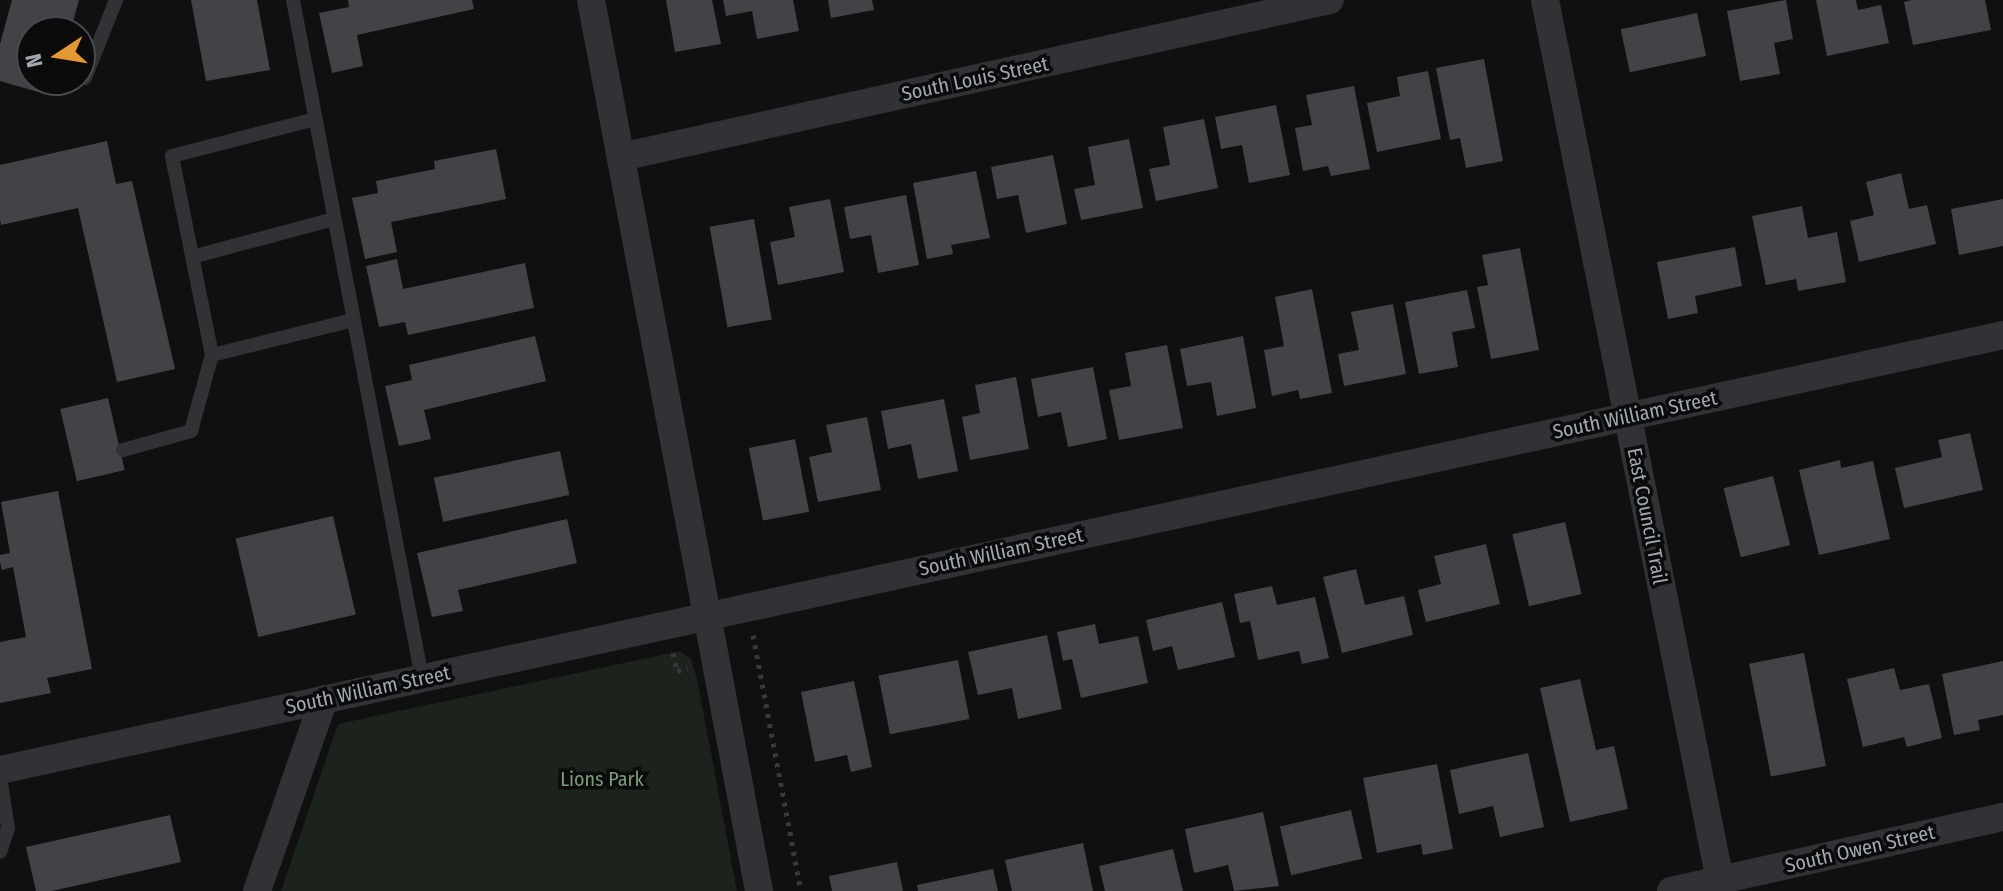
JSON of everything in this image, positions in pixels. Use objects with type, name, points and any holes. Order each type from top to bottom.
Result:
[{"type":"street","points":[[591,0],[759,891]]},
{"type":"street","name":"South Louis Street","points":[[621,157],[1330,0]]},
{"type":"street","name":"East Council Trail","points":[[1545,0],[1721,886]]},
{"type":"street","name":"South William Street","points":[[0,770],[2003,335]]},
{"type":"street","points":[[257,891],[324,699]]},
{"type":"street","name":"South Owen Street","points":[[1671,891],[1721,886],[2003,817]]},
{"type":"lane","points":[[96,50],[116,0]]},
{"type":"lane","points":[[293,0],[422,678]]},
{"type":"lane","points":[[123,450],[191,431],[212,355],[172,156],[315,119]]},
{"type":"lane","points":[[192,257],[334,219]]},
{"type":"lane","points":[[212,355],[353,320]]},
{"type":"lane","points":[[0,777],[8,828],[0,852]]},
{"type":"path","points":[[753,634],[801,891]]},
{"type":"path","points":[[672,651],[677,671],[693,667]]},
{"type":"green space","name":"Lions Park","points":[[680,651],[691,659],[697,679],[737,891],[281,891],[338,724]]},
{"type":"building","points":[[12,0],[79,0],[74,16],[16,16],[16,86],[0,81],[0,44]]},
{"type":"building","points":[[191,0],[257,0],[270,70],[206,81]]},
{"type":"building","points":[[348,0],[472,0],[474,9],[357,35],[363,66],[332,73],[319,13],[349,7]]},
{"type":"building","points":[[666,0],[712,0],[721,44],[675,52]]},
{"type":"building","points":[[723,0],[793,0],[799,31],[757,39],[752,11],[726,16]]},
{"type":"building","points":[[828,0],[872,0],[874,10],[831,18]]},
{"type":"building","points":[[1786,0],[1793,39],[1774,43],[1780,74],[1740,81],[1727,11]]},
{"type":"building","points":[[1816,0],[1856,0],[1858,10],[1881,5],[1889,43],[1827,56]]},
{"type":"building","points":[[1985,0],[1991,30],[1913,45],[1904,2]]},
{"type":"building","points":[[1697,13],[1706,56],[1630,72],[1621,29]]},
{"type":"building","points":[[1484,59],[1503,161],[1466,168],[1460,138],[1450,140],[1436,68]]},
{"type":"building","points":[[1428,71],[1441,139],[1377,152],[1367,103],[1400,96],[1397,77]]},
{"type":"building","points":[[1354,86],[1370,169],[1331,176],[1328,166],[1303,171],[1295,128],[1312,125],[1306,95]]},
{"type":"building","points":[[1276,105],[1290,175],[1249,183],[1242,145],[1221,149],[1215,117]]},
{"type":"building","points":[[1204,119],[1218,188],[1156,201],[1149,169],[1170,165],[1163,127]]},
{"type":"building","points":[[1129,139],[1143,208],[1081,220],[1074,189],[1095,185],[1088,147]]},
{"type":"building","points":[[107,141],[116,184],[132,181],[175,369],[117,382],[78,208],[1,225],[0,219],[0,165]]},
{"type":"building","points":[[496,149],[506,199],[391,222],[397,252],[365,259],[352,198],[378,193],[376,181],[435,169],[434,161]]},
{"type":"building","points":[[1053,155],[1067,224],[1026,233],[1018,195],[997,199],[991,167]]},
{"type":"building","points":[[976,171],[990,238],[951,245],[953,254],[927,259],[913,183]]},
{"type":"building","points":[[1901,173],[1909,209],[1927,205],[1936,244],[1859,262],[1850,221],[1874,215],[1866,182]]},
{"type":"building","points":[[906,195],[919,265],[878,273],[871,235],[850,239],[844,207]]},
{"type":"building","points":[[830,199],[844,272],[778,285],[770,242],[795,237],[789,207]]},
{"type":"building","points":[[2003,199],[2003,246],[1959,255],[1951,209]]},
{"type":"building","points":[[1802,206],[1808,238],[1837,232],[1846,282],[1798,291],[1796,279],[1766,285],[1752,216]]},
{"type":"building","points":[[754,219],[772,319],[727,327],[710,227]]},
{"type":"building","points":[[1735,247],[1742,286],[1695,296],[1698,313],[1668,319],[1657,262]]},
{"type":"building","points":[[1520,248],[1539,350],[1491,359],[1477,287],[1488,285],[1482,255]]},
{"type":"building","points":[[397,259],[403,289],[525,263],[534,308],[408,335],[405,322],[379,327],[366,266]]},
{"type":"building","points":[[1312,289],[1332,393],[1300,399],[1298,390],[1272,396],[1264,350],[1284,346],[1275,297]]},
{"type":"building","points":[[1467,290],[1475,328],[1452,332],[1458,367],[1419,374],[1405,302]]},
{"type":"building","points":[[1393,304],[1406,374],[1344,386],[1338,354],[1359,350],[1351,312]]},
{"type":"building","points":[[535,336],[546,381],[424,410],[431,439],[399,446],[385,386],[412,380],[409,365]]},
{"type":"building","points":[[1243,336],[1256,408],[1217,416],[1211,382],[1187,386],[1180,349]]},
{"type":"building","points":[[1167,345],[1183,428],[1119,440],[1109,390],[1131,386],[1125,353]]},
{"type":"building","points":[[1093,367],[1107,439],[1068,447],[1061,412],[1038,417],[1031,379]]},
{"type":"building","points":[[1016,377],[1029,449],[970,460],[962,417],[980,413],[975,385]]},
{"type":"building","points":[[108,398],[125,470],[77,481],[60,409]]},
{"type":"building","points":[[944,399],[958,471],[918,479],[911,444],[888,449],[881,411]]},
{"type":"building","points":[[867,417],[881,490],[818,502],[809,457],[832,452],[826,425]]},
{"type":"building","points":[[1970,433],[1983,490],[1904,508],[1895,468],[1942,457],[1938,440]]},
{"type":"building","points":[[795,439],[809,512],[763,521],[749,448]]},
{"type":"building","points":[[560,451],[569,495],[443,522],[434,478]]},
{"type":"building","points":[[1840,460],[1841,468],[1873,461],[1890,539],[1819,555],[1799,470]]},
{"type":"building","points":[[1773,476],[1790,545],[1741,557],[1724,488]]},
{"type":"building","points":[[58,491],[92,669],[47,678],[51,693],[0,703],[0,642],[26,637],[13,567],[2,570],[0,562],[0,555],[10,553],[1,502]]},
{"type":"building","points":[[333,516],[356,614],[258,637],[236,538]]},
{"type":"building","points":[[567,519],[577,563],[458,590],[463,611],[432,617],[417,553]]},
{"type":"building","points":[[1565,522],[1582,594],[1529,606],[1512,534]]},
{"type":"building","points":[[1486,544],[1500,604],[1426,622],[1418,590],[1441,584],[1434,556]]},
{"type":"building","points":[[1356,569],[1365,605],[1404,596],[1413,635],[1342,653],[1323,577]]},
{"type":"building","points":[[1272,586],[1277,605],[1315,597],[1329,658],[1302,664],[1299,651],[1258,660],[1250,621],[1240,623],[1234,594]]},
{"type":"building","points":[[1222,602],[1235,657],[1178,670],[1172,646],[1153,651],[1146,620]]},
{"type":"building","points":[[1095,624],[1099,644],[1138,636],[1148,683],[1081,698],[1072,659],[1063,661],[1057,632]]},
{"type":"building","points":[[1047,635],[1062,709],[1018,719],[1012,688],[978,695],[968,652]]},
{"type":"building","points":[[1804,653],[1826,766],[1771,777],[1749,664]]},
{"type":"building","points":[[958,660],[969,719],[890,734],[878,675]]},
{"type":"building","points":[[2003,661],[2003,715],[1978,720],[1980,730],[1954,735],[1942,674]]},
{"type":"building","points":[[1894,668],[1900,690],[1929,684],[1942,738],[1907,747],[1904,737],[1863,747],[1847,679]]},
{"type":"building","points":[[1580,679],[1596,750],[1614,746],[1628,809],[1570,822],[1540,688]]},
{"type":"building","points":[[854,681],[872,767],[851,772],[847,755],[815,762],[801,692]]},
{"type":"building","points":[[1528,753],[1544,827],[1500,837],[1493,806],[1459,814],[1450,770]]},
{"type":"building","points":[[1437,764],[1453,849],[1423,855],[1421,844],[1377,853],[1363,778]]},
{"type":"building","points":[[1351,810],[1362,859],[1291,875],[1280,826]]},
{"type":"building","points":[[1263,812],[1279,886],[1234,891],[1228,865],[1194,873],[1185,829]]},
{"type":"building","points":[[170,815],[181,862],[52,891],[36,891],[26,847]]},
{"type":"building","points":[[1083,843],[1093,891],[1012,891],[1005,860]]},
{"type":"building","points":[[1173,849],[1183,891],[1105,891],[1099,866]]},
{"type":"building","points":[[897,862],[903,891],[832,891],[829,876]]},
{"type":"building","points":[[993,869],[998,891],[918,891],[917,885]]}]
